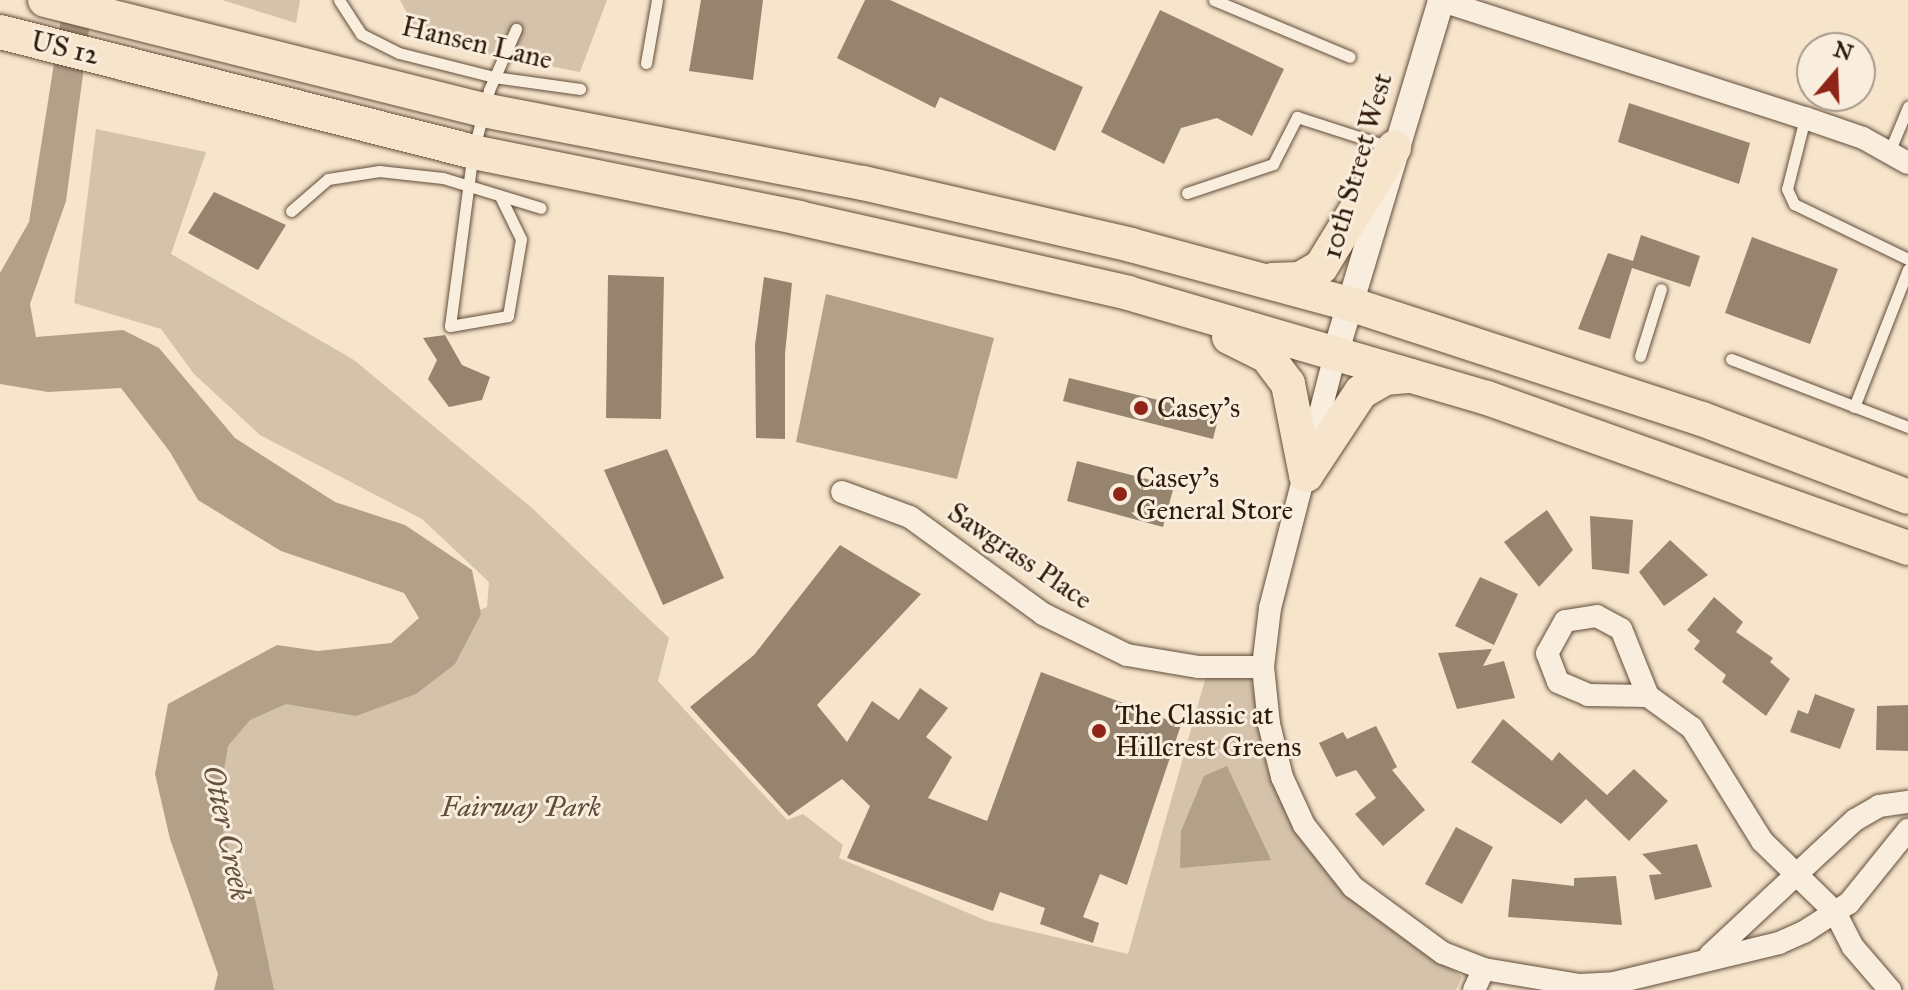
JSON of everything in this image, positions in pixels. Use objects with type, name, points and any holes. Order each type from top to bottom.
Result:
[{"type":"main road","name":"US 12","points":[[45,0],[483,110],[966,206],[1262,280],[1350,304],[1702,419],[1908,497]]},
{"type":"main road","name":"US 12","points":[[0,32],[129,63],[469,168],[799,218],[1128,293],[1414,375],[1708,473],[1908,548]]},
{"type":"main road","points":[[1262,280],[1300,279],[1321,267],[1394,148]]},
{"type":"main road","points":[[799,218],[890,223],[1160,276],[1301,315],[1339,315],[1350,304]]},
{"type":"main road","points":[[855,231],[928,259],[1252,346],[1267,356],[1288,384],[1306,475]]},
{"type":"main road","points":[[1336,351],[1359,336],[1375,336],[1554,386],[1702,419]]},
{"type":"main road","points":[[1306,475],[1361,392],[1385,378],[1414,375]]},
{"type":"street","points":[[1440,0],[1805,118],[1899,156]]},
{"type":"street","name":"10th Street West","points":[[1336,351],[1440,0]]},
{"type":"street","points":[[1336,351],[1270,608],[1263,667],[1269,724],[1282,777],[1304,825],[1329,860],[1394,920],[1443,953],[1484,969],[1529,979],[1602,984],[1779,943],[1835,912],[1883,867],[1908,830]]},
{"type":"street","name":"Sawgrass Place","points":[[842,492],[910,517],[1043,614],[1127,655],[1199,667],[1263,667]]},
{"type":"street","points":[[1648,696],[1588,695],[1558,682],[1547,653],[1565,621],[1597,616],[1621,629],[1648,696],[1692,728],[1762,841],[1835,912],[1853,947],[1890,990]]},
{"type":"street","points":[[1706,958],[1855,820],[1879,806],[1908,802]]},
{"type":"street","points":[[1474,990],[1484,969]]},
{"type":"lane","name":"Hansen Lane","points":[[339,0],[350,24],[375,43],[494,77],[580,89]]},
{"type":"lane","points":[[646,63],[657,0]]},
{"type":"lane","points":[[1214,0],[1350,57]]},
{"type":"lane","points":[[469,168],[500,196],[521,239],[508,316],[450,326],[469,168],[494,77],[516,29]]},
{"type":"lane","points":[[1899,156],[1908,107]]},
{"type":"lane","points":[[1187,193],[1273,164],[1297,117],[1394,148]]},
{"type":"lane","points":[[1805,118],[1787,189],[1794,204],[1908,259]]},
{"type":"lane","points":[[291,211],[328,179],[352,172],[428,175],[469,168]]},
{"type":"lane","points":[[500,196],[541,208]]},
{"type":"lane","points":[[1854,407],[1908,269]]},
{"type":"lane","points":[[1640,356],[1661,289]]},
{"type":"lane","points":[[1731,359],[1908,427]]},
{"type":"green space","points":[[222,0],[300,0],[296,23]]},
{"type":"green space","points":[[400,0],[607,0],[580,72],[423,42]]},
{"type":"green space","name":"Fairway Park","points":[[96,129],[206,152],[171,254],[354,360],[532,508],[669,638],[658,681],[787,820],[803,814],[843,845],[839,858],[987,921],[1128,954],[1206,676],[1251,679],[1267,768],[1331,878],[1462,977],[1456,990],[252,990],[198,725],[342,679],[443,624],[487,607],[489,582],[422,519],[260,435],[194,374],[161,329],[74,303]]},
{"type":"shaded area","points":[[64,0],[93,0],[66,201],[30,304],[36,337],[123,330],[159,348],[235,438],[335,502],[405,525],[472,570],[481,614],[455,664],[416,694],[356,716],[286,704],[250,720],[228,746],[220,794],[224,838],[255,899],[274,990],[214,990],[218,974],[170,839],[155,774],[168,704],[277,645],[318,651],[391,643],[419,618],[404,593],[281,551],[198,500],[170,452],[121,388],[48,392],[0,384],[0,273],[29,222]]},
{"type":"shaded area","points":[[826,294],[994,338],[957,479],[796,442]]},
{"type":"shaded area","points":[[1227,766],[1271,860],[1180,868],[1181,831],[1204,776]]},
{"type":"building","points":[[701,0],[763,0],[753,80],[689,71]]},
{"type":"building","points":[[865,0],[890,0],[1083,87],[1055,151],[940,97],[935,108],[837,58]]},
{"type":"building","points":[[1160,10],[1284,69],[1252,136],[1217,118],[1181,128],[1164,164],[1101,132]]},
{"type":"building","points":[[1629,103],[1750,143],[1739,184],[1618,142]]},
{"type":"building","points":[[214,192],[286,225],[258,270],[188,233]]},
{"type":"building","points":[[1641,235],[1700,256],[1690,287],[1632,268],[1610,339],[1578,329],[1608,253],[1633,261]]},
{"type":"building","points":[[1752,237],[1838,269],[1810,344],[1725,313]]},
{"type":"building","points":[[608,275],[664,277],[661,419],[606,418]]},
{"type":"building","points":[[764,277],[792,283],[785,354],[785,439],[756,438],[755,345]]},
{"type":"building","points":[[445,335],[462,365],[490,377],[482,400],[449,407],[428,379],[437,360],[423,338]]},
{"type":"building","name":"Casey's","points":[[1069,378],[1219,415],[1213,439],[1063,401]]},
{"type":"building","points":[[667,449],[724,578],[663,605],[604,470]]},
{"type":"building","name":"Casey's General Store","points":[[1077,461],[1174,486],[1163,527],[1067,501]]},
{"type":"building","points":[[1547,510],[1573,550],[1539,587],[1504,542]]},
{"type":"building","points":[[1590,516],[1633,520],[1629,574],[1592,569]]},
{"type":"building","points":[[1670,540],[1708,575],[1664,606],[1639,572]]},
{"type":"building","name":"The Classic at Hillcrest Greens","points":[[840,545],[921,594],[817,705],[847,742],[872,701],[899,720],[920,688],[948,708],[926,737],[952,757],[928,798],[987,821],[1041,672],[1181,725],[1127,885],[1100,874],[1083,917],[1099,923],[1093,943],[1040,924],[1045,908],[1000,892],[993,911],[847,858],[870,806],[842,779],[789,816],[690,707],[754,655]]},
{"type":"building","points":[[1480,577],[1518,594],[1494,645],[1455,626]]},
{"type":"building","points":[[1714,597],[1743,622],[1736,632],[1773,658],[1770,662],[1790,679],[1766,716],[1722,682],[1726,675],[1694,649],[1700,641],[1687,630]]},
{"type":"building","points":[[1492,649],[1483,666],[1504,661],[1515,698],[1457,709],[1438,653]]},
{"type":"building","points":[[1815,694],[1855,709],[1840,749],[1790,732],[1798,710],[1808,714]]},
{"type":"building","points":[[1908,705],[1908,751],[1876,750],[1877,706]]},
{"type":"building","points":[[1503,719],[1552,761],[1559,752],[1607,795],[1634,769],[1668,801],[1629,841],[1586,799],[1561,824],[1471,762]]},
{"type":"building","points":[[1376,726],[1397,767],[1392,770],[1425,810],[1383,846],[1355,814],[1376,798],[1356,770],[1336,777],[1319,743],[1343,732],[1347,739]]},
{"type":"building","points":[[1456,827],[1493,847],[1462,904],[1425,884]]},
{"type":"building","points":[[1697,844],[1712,887],[1655,900],[1649,875],[1662,874],[1642,854]]},
{"type":"building","points":[[1616,876],[1622,925],[1508,917],[1512,879],[1574,886],[1574,878]]},
{"type":"place","name":"Casey's","points":[[1141,408]]},
{"type":"place","name":"Casey's General Store","points":[[1120,494]]},
{"type":"place","name":"The Classic at Hillcrest Greens","points":[[1099,731]]},
{"type":"water label","name":"Otter Creek","points":[[227,833]]}]
